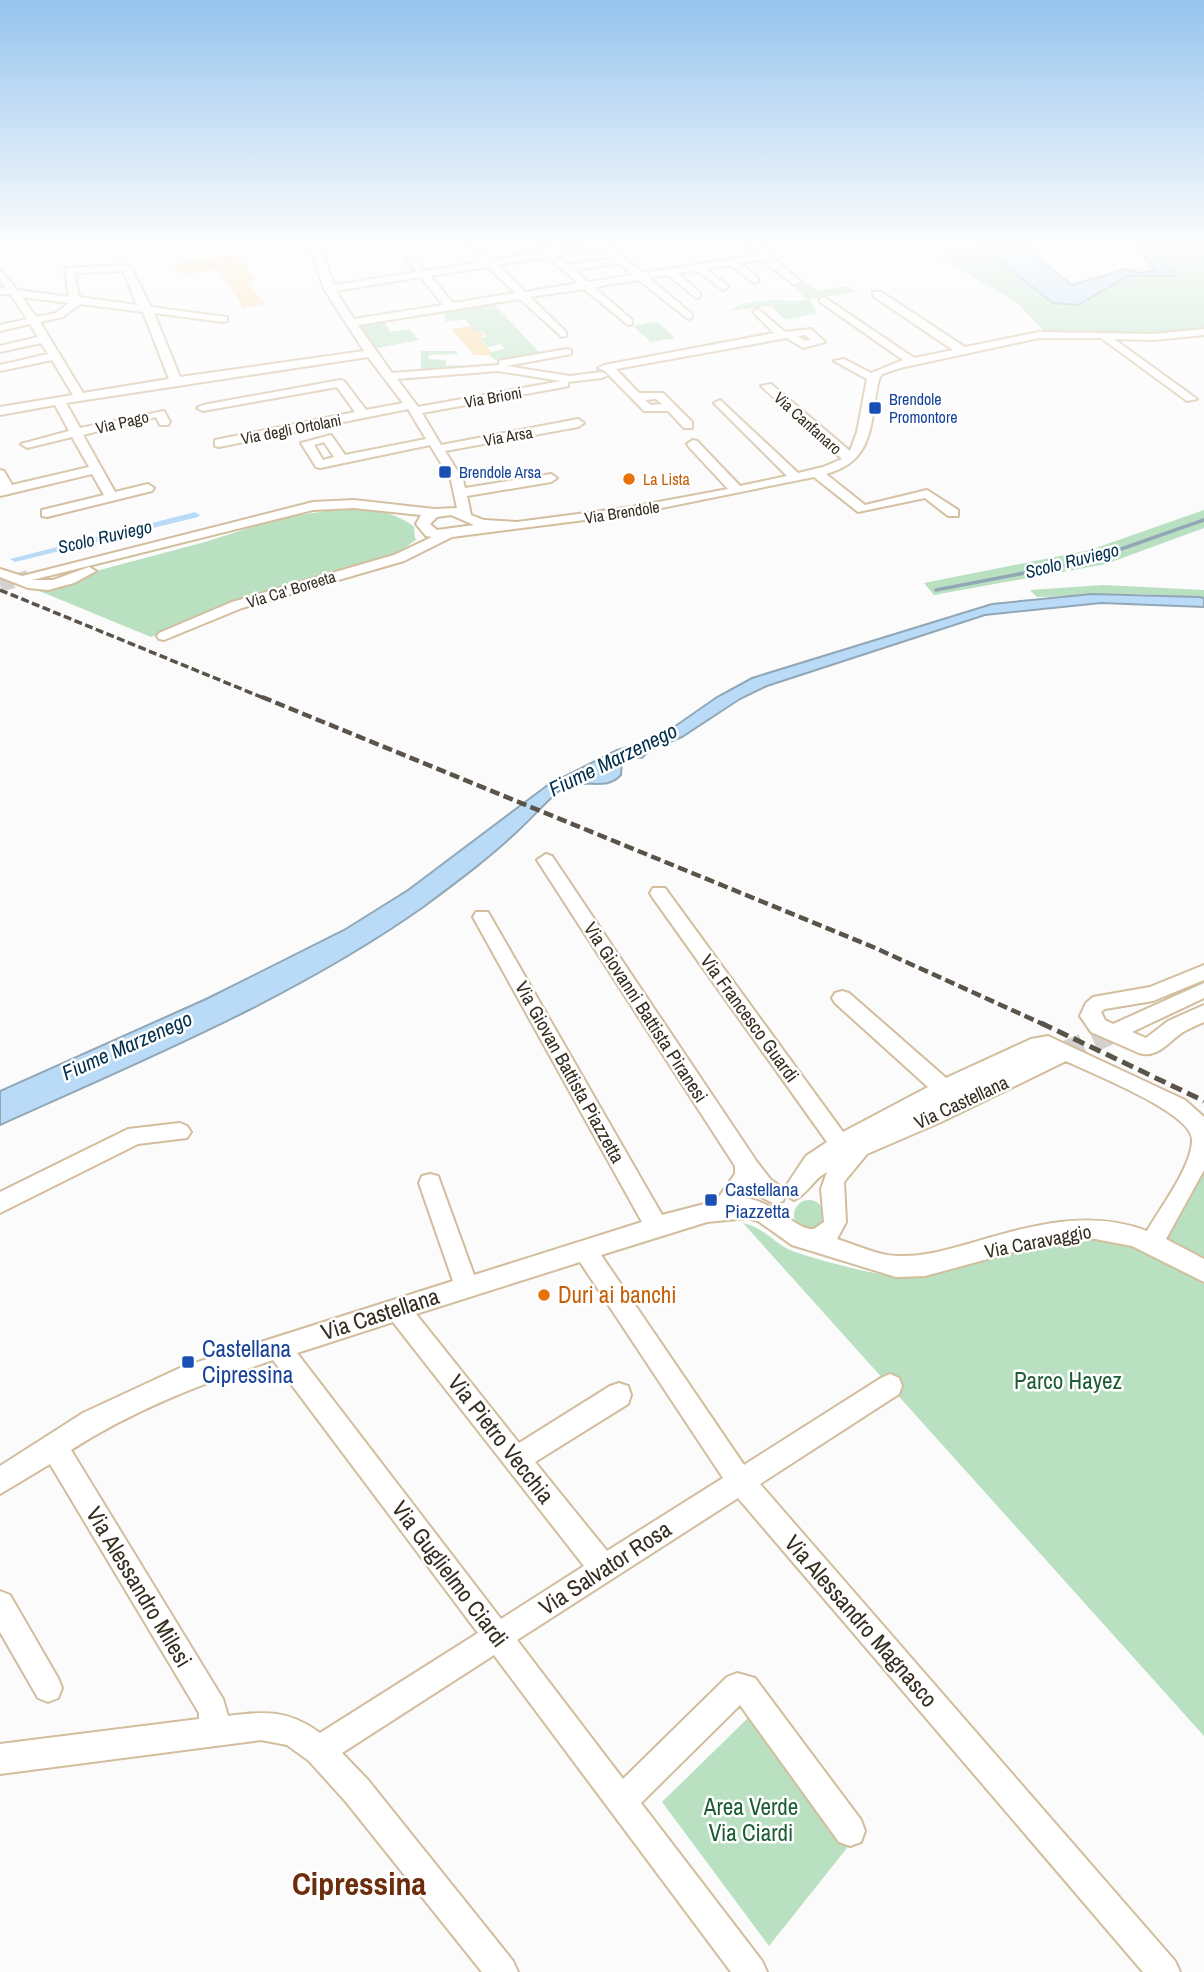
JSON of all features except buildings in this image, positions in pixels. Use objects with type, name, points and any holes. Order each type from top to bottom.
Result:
[{"type":"street","points":[[42,335],[80,398]]},
{"type":"street","points":[[155,335],[176,382]]},
{"type":"street","points":[[358,335],[391,376],[473,501]]},
{"type":"street","points":[[391,376],[498,368],[570,379],[786,335]]},
{"type":"street","points":[[874,335],[911,361]]},
{"type":"street","points":[[939,335],[961,350]]},
{"type":"street","points":[[849,459],[859,443],[873,378],[880,371],[961,350],[1047,335]]},
{"type":"street","points":[[1104,335],[1191,400]]},
{"type":"street","points":[[1105,335],[1174,335]]},
{"type":"street","points":[[0,349],[44,339]]},
{"type":"street","points":[[733,345],[744,355]]},
{"type":"street","points":[[498,368],[501,364],[567,352]]},
{"type":"street","points":[[0,411],[371,353]]},
{"type":"street","points":[[0,368],[54,356]]},
{"type":"street","points":[[840,361],[873,378]]},
{"type":"street","points":[[606,371],[637,397],[657,394],[688,425]]},
{"type":"street","name":"Via Brioni","points":[[413,408],[561,385],[570,379]]},
{"type":"street","name":"Via degli Ortolani","points":[[203,408],[340,383],[363,415]]},
{"type":"street","name":"Via Canfanaro","points":[[767,386],[849,459]]},
{"type":"street","name":"Via Pago","points":[[59,401],[111,497]]},
{"type":"street","points":[[720,403],[795,477]]},
{"type":"street","name":"Via degli Ortolani","points":[[219,443],[413,408]]},
{"type":"street","name":"Via Pago","points":[[27,444],[160,414],[164,422]]},
{"type":"street","name":"Via Arsa","points":[[434,445],[578,423]]},
{"type":"street","points":[[693,444],[737,491]]},
{"type":"street","points":[[341,459],[434,445]]},
{"type":"street","name":"Via Brendole","points":[[447,535],[635,510],[737,491],[814,472],[849,459]]},
{"type":"street","points":[[0,474],[4,491],[96,469]]},
{"type":"street","points":[[814,472],[863,509],[927,494],[953,513]]},
{"type":"street","points":[[420,547],[427,517],[455,504],[551,478]]},
{"type":"street","points":[[47,513],[148,488]]},
{"type":"street","points":[[461,532],[469,526],[467,517],[473,501]]},
{"type":"street","points":[[0,571],[190,527],[341,504],[392,510],[424,527],[447,535]]},
{"type":"street","points":[[0,571],[36,586],[54,585],[98,568],[295,510]]},
{"type":"street","points":[[28,576],[295,510]]},
{"type":"street","name":"Via Brendole","points":[[392,510],[440,512],[506,527]]},
{"type":"street","name":"Via Ca' Boreeta","points":[[164,636],[237,606],[399,558],[447,535]]},
{"type":"street","name":"Via Giovanni Battista Piranesi","points":[[546,860],[746,1164],[763,1187],[786,1192]]},
{"type":"street","name":"Via Francesco Guardi","points":[[659,893],[850,1146]]},
{"type":"street","name":"Via Giovan Battista Piazzetta","points":[[482,917],[657,1227]]},
{"type":"street","points":[[1204,972],[1153,994],[1100,1002],[1093,1007],[1090,1016],[1098,1026],[1146,1047],[1159,1042],[1175,1027],[1204,1013]]},
{"type":"street","points":[[1120,1029],[1204,990]]},
{"type":"street","name":"Via Castellana","points":[[842,998],[944,1089]]},
{"type":"street","points":[[850,1146],[944,1089],[1038,1045],[1048,1044],[1185,1111],[1200,1129],[1203,1147],[1152,1243]]},
{"type":"street","name":"Via Castellana","points":[[786,1192],[813,1169],[850,1146],[1062,1054]]},
{"type":"street","points":[[0,1203],[135,1135],[180,1132]]},
{"type":"street","name":"Via Castellana","points":[[0,1481],[53,1445],[120,1408],[191,1375],[657,1227],[699,1215],[753,1208],[769,1215],[794,1233],[815,1239],[826,1235],[834,1226],[831,1191],[850,1146]]},
{"type":"street","points":[[727,1200],[746,1177],[746,1164]]},
{"type":"street","points":[[429,1183],[466,1286]]},
{"type":"street","name":"Via Castellana","points":[[699,1215],[727,1200],[747,1194],[816,1191],[834,1207]]},
{"type":"street","points":[[786,1192],[779,1208],[794,1233]]},
{"type":"street","points":[[834,1207],[852,1241],[866,1257]]},
{"type":"street","name":"Via Caravaggio","points":[[794,1233],[896,1267],[916,1267],[1038,1237],[1094,1229],[1120,1232],[1152,1243],[1204,1271]]},
{"type":"street","name":"Via Alessandro Magnasco","points":[[584,1249],[740,1481],[1164,1972]]},
{"type":"street","name":"Via Pietro Vecchia","points":[[397,1309],[604,1569]]},
{"type":"street","name":"Via Guglielmo Ciardi","points":[[278,1347],[751,1972]]},
{"type":"street","name":"Via Salvator Rosa","points":[[319,1751],[890,1386]]},
{"type":"street","points":[[517,1459],[620,1395]]},
{"type":"street","name":"Via Alessandro Milesi","points":[[53,1445],[213,1709],[204,1734]]},
{"type":"street","points":[[0,1605],[48,1688]]},
{"type":"street","points":[[622,1801],[737,1688],[745,1688],[850,1831]]},
{"type":"street","points":[[0,1759],[261,1726],[293,1731],[319,1751],[357,1791],[502,1972]]},
{"type":"green space","points":[[367,335],[414,335],[419,340],[377,348]]},
{"type":"green space","points":[[486,335],[523,335],[540,353],[495,360],[489,355],[491,352],[504,349],[501,344],[487,347],[480,338],[487,337]]},
{"type":"green space","points":[[643,335],[672,335],[675,338],[651,342]]},
{"type":"green space","points":[[421,351],[457,351],[457,354],[429,355],[428,359],[446,360],[446,366],[462,365],[463,368],[421,371]]},
{"type":"green space","points":[[337,509],[368,510],[398,517],[414,527],[417,539],[395,555],[236,603],[151,637],[32,588],[205,542],[277,519]]},
{"type":"green space","points":[[1204,510],[1204,528],[1106,564],[934,595],[924,583],[1090,550]]},
{"type":"green space","points":[[1103,585],[1204,590],[1204,598],[1140,594],[1037,597],[1030,590]]},
{"type":"green space","points":[[1204,1157],[1204,1260],[1156,1235]]},
{"type":"green space","points":[[809,1200],[819,1205],[824,1215],[819,1225],[809,1230],[799,1225],[794,1215],[799,1205]]},
{"type":"green space","name":"Parco Hayez","points":[[743,1223],[757,1228],[782,1246],[798,1253],[892,1276],[929,1274],[1040,1244],[1068,1238],[1095,1237],[1132,1244],[1204,1280],[1204,1736]]},
{"type":"green space","name":"Area Verde Via Ciardi","points":[[750,1716],[847,1848],[769,1946],[662,1802]]},
{"type":"water","name":"Fiume Marzenego","points":[[1092,594],[1199,597],[1204,598],[1204,607],[1101,603],[985,615],[767,686],[740,699],[682,737],[650,750],[642,758],[633,757],[622,761],[621,775],[614,780],[600,784],[575,784],[558,792],[509,839],[449,888],[324,970],[218,1026],[0,1125],[0,1091],[206,999],[344,930],[408,890],[549,784],[617,750],[639,744],[671,729],[717,697],[752,678],[992,604]]},
{"type":"waterway","name":"Scolo Ruviego","points":[[15,559],[195,515]]},
{"type":"waterway","name":"Scolo Ruviego","points":[[936,590],[1087,561],[1204,520]]},
{"type":"tunnel","points":[[0,585],[28,577]]},
{"type":"tunnel","points":[[1062,1054],[1120,1029]]},
{"type":"railway","points":[[0,590],[266,699]]},
{"type":"railway","points":[[262,697],[873,947],[1045,1025]]},
{"type":"railway","points":[[1041,1023],[1204,1101]]},
{"type":"place","name":"Brendole Promontore","points":[[875,408]]},
{"type":"place","name":"Brendole Arsa","points":[[445,472]]},
{"type":"place","name":"La Lista","points":[[629,479]]},
{"type":"place","name":"Castellana Piazzetta","points":[[711,1200]]},
{"type":"place","name":"Duri ai banchi","points":[[544,1295]]},
{"type":"place","name":"Castellana Cipressina","points":[[188,1362]]},
{"type":"district","name":"Cipressina","points":[[359,1884]]}]
